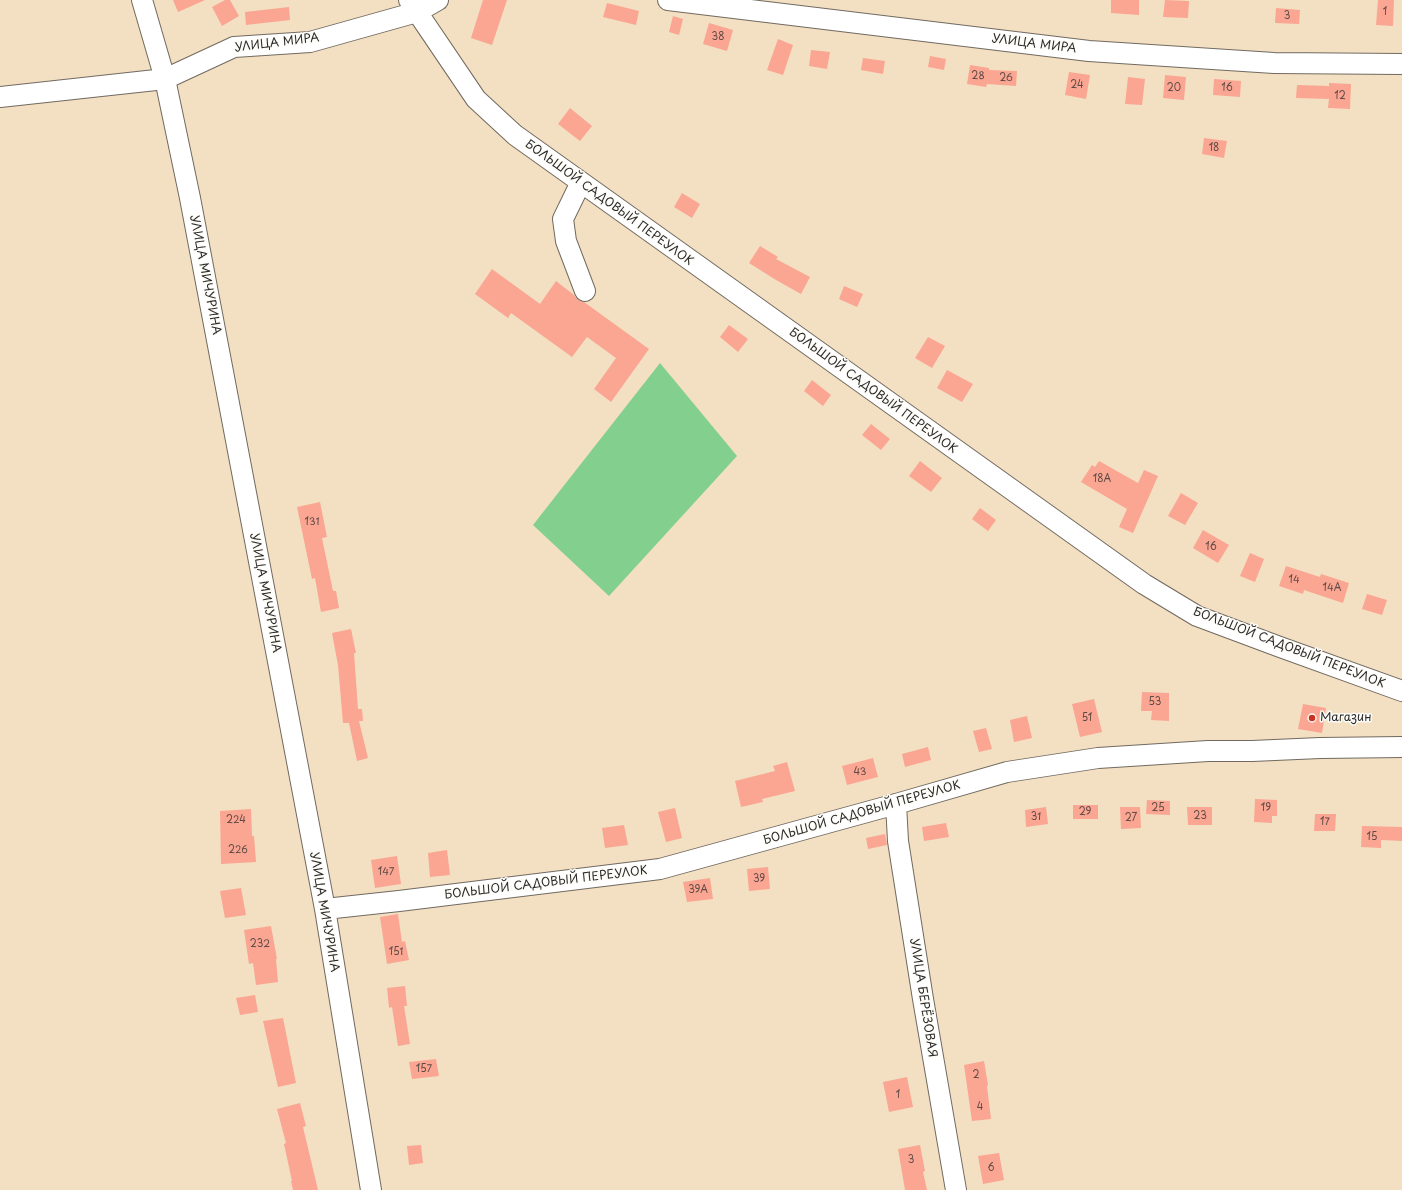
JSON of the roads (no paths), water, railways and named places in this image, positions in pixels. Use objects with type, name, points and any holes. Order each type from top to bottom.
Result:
[{"type":"street","name":"УЛИЦА МИЧУРИНА","points":[[142,0],[165,79],[190,198],[325,909],[371,1190]]},
{"type":"street","name":"УЛИЦА МИРА","points":[[0,97],[165,79],[234,47],[310,42],[413,6],[438,0]]},
{"type":"street","name":"УЛИЦА МИРА","points":[[668,0],[1089,51],[1274,63],[1402,64]]},
{"type":"street","name":"БОЛЬШОЙ САДОВЫЙ ПЕРЕУЛОК","points":[[413,6],[476,99],[515,135],[1144,584],[1197,616],[1402,691]]},
{"type":"street","points":[[581,182],[564,219],[566,241],[585,291]]},
{"type":"street","name":"БОЛЬШОЙ САДОВЫЙ ПЕРЕУЛОК","points":[[325,909],[660,869],[1007,772],[1098,758],[1208,751],[1402,747]]},
{"type":"street","name":"УЛИЦА БЕРЁЗОВАЯ","points":[[896,804],[899,849],[921,991],[956,1190]]},
{"type":"place","name":"Магазин","points":[[1312,718]]}]
